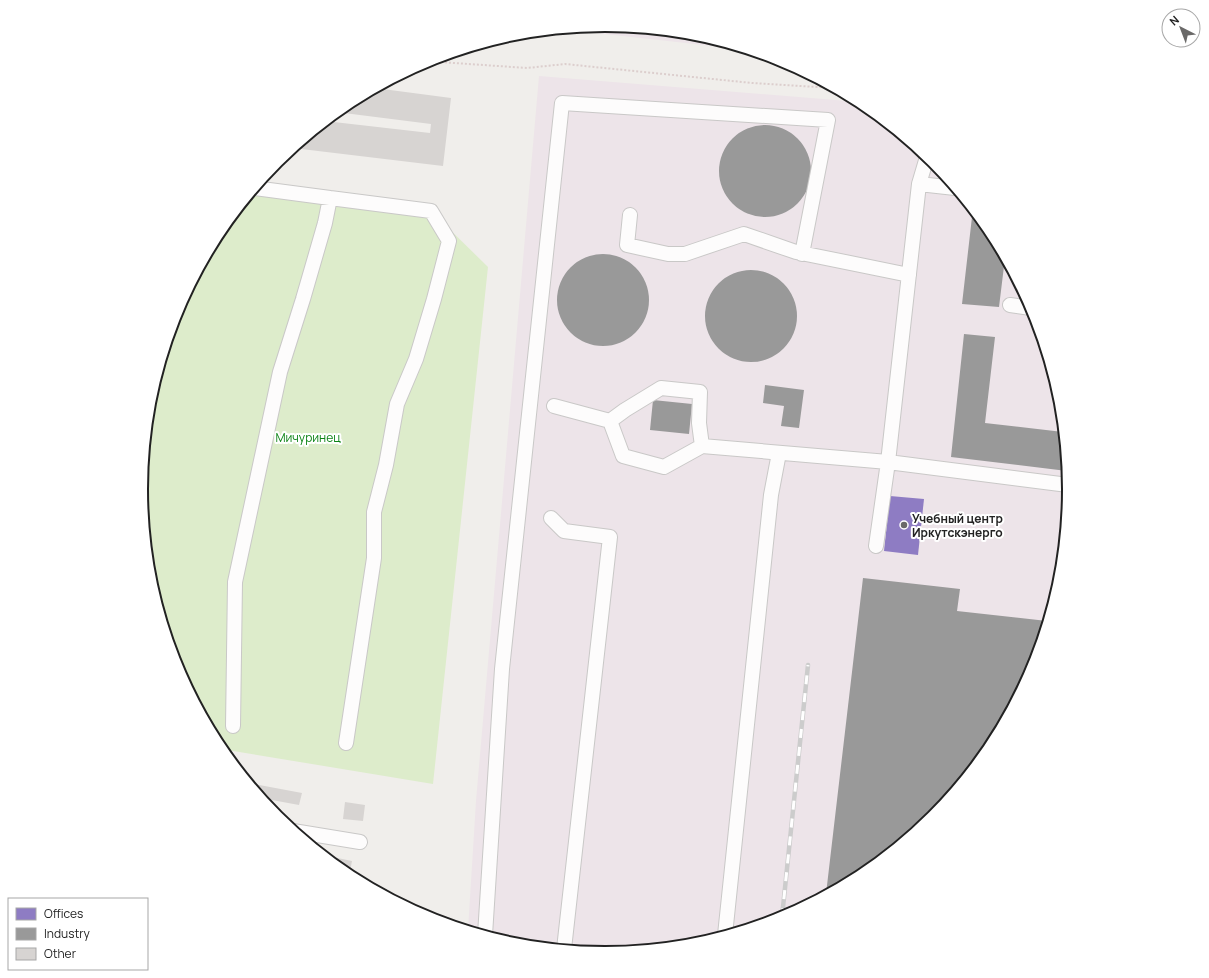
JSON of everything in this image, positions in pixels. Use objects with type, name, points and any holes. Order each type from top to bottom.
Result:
[{"type":"lane","points":[[485,930],[502,670],[562,103],[828,120],[802,254]]},
{"type":"lane","points":[[876,546],[888,462],[919,184],[925,163]]},
{"type":"lane","points":[[919,184],[947,187]]},
{"type":"lane","points":[[260,189],[431,211],[449,241],[434,299],[416,358],[397,404],[386,465],[374,512],[374,558],[346,743]]},
{"type":"lane","points":[[233,726],[235,582],[280,372],[325,224],[330,198]]},
{"type":"lane","points":[[630,215],[627,245],[662,253],[685,254],[744,234],[802,254],[909,275]]},
{"type":"lane","points":[[1010,305],[1024,307]]},
{"type":"lane","points":[[610,421],[661,388],[700,392],[699,423],[702,446]]},
{"type":"lane","points":[[554,406],[610,421]]},
{"type":"lane","points":[[610,421],[623,456],[664,467],[702,446],[888,462],[1062,484]]},
{"type":"lane","points":[[726,929],[771,495],[778,453]]},
{"type":"lane","points":[[551,518],[564,531],[610,537],[565,944]]},
{"type":"lane","points":[[302,832],[360,842]]},
{"type":"path","points":[[440,63],[527,68],[565,64],[752,83],[822,87]]},
{"type":"shaded area","points":[[591,32],[634,33],[664,36],[717,47]]},
{"type":"shaded area","points":[[539,76],[845,101],[883,126],[906,145],[928,166],[967,211],[1000,260],[1014,287],[1027,314],[1046,371],[1058,429],[1061,459],[1061,519],[1058,549],[1046,607],[1037,636],[1027,664],[1000,718],[967,767],[928,812],[883,852],[858,869],[807,899],[751,922],[694,937],[664,942],[634,945],[575,945],[515,937],[468,925],[476,801]]},
{"type":"green space","name":"Мичуринец","points":[[260,189],[431,211],[488,267],[433,784],[230,751],[209,717],[182,664],[163,607],[151,549],[148,519],[148,459],[156,400],[172,342],[182,314],[195,287],[209,260],[225,235]]},
{"type":"building: Offices","name":"Учебный центр Иркутскэнерго","points":[[890,496],[924,499],[918,555],[884,551]]},
{"type":"building: Industry","points":[[765,125],[782,129],[797,139],[807,154],[811,171],[807,188],[797,203],[782,213],[765,217],[748,213],[733,203],[723,188],[719,171],[723,154],[733,139],[748,129]]},
{"type":"building: Industry","points":[[972,218],[1004,267],[999,307],[962,304]]},
{"type":"building: Industry","points":[[603,254],[620,258],[635,268],[645,283],[649,300],[645,317],[635,332],[620,342],[603,346],[586,342],[571,332],[561,317],[557,300],[561,283],[571,268],[586,258]]},
{"type":"building: Industry","points":[[751,270],[768,274],[783,284],[793,299],[797,316],[793,333],[783,348],[768,358],[751,362],[734,358],[719,348],[709,333],[705,316],[709,299],[719,284],[734,274]]},
{"type":"building: Industry","points":[[964,334],[995,337],[985,423],[1058,431],[1061,470],[951,457]]},
{"type":"building: Industry","points":[[765,385],[804,390],[799,428],[781,426],[784,406],[763,403]]},
{"type":"building: Industry","points":[[653,400],[692,404],[689,434],[650,430]]},
{"type":"building: Industry","points":[[863,578],[960,589],[957,611],[1042,620],[1027,664],[1014,691],[1000,718],[967,767],[928,812],[906,833],[883,852],[827,888]]},
{"type":"building: Other","points":[[383,89],[451,98],[443,166],[299,149],[332,122],[430,133],[431,124],[345,113]]},
{"type":"building: Other","points":[[256,784],[302,793],[299,805],[270,800]]},
{"type":"building: Other","points":[[345,802],[365,805],[363,821],[343,819]]},
{"type":"building: Other","points":[[334,857],[352,861],[350,869]]},
{"type":"railway","points":[[783,909],[808,665]]},
{"type":"place","name":"Учебный центр Иркутскэнерго","points":[[904,525]]}]
